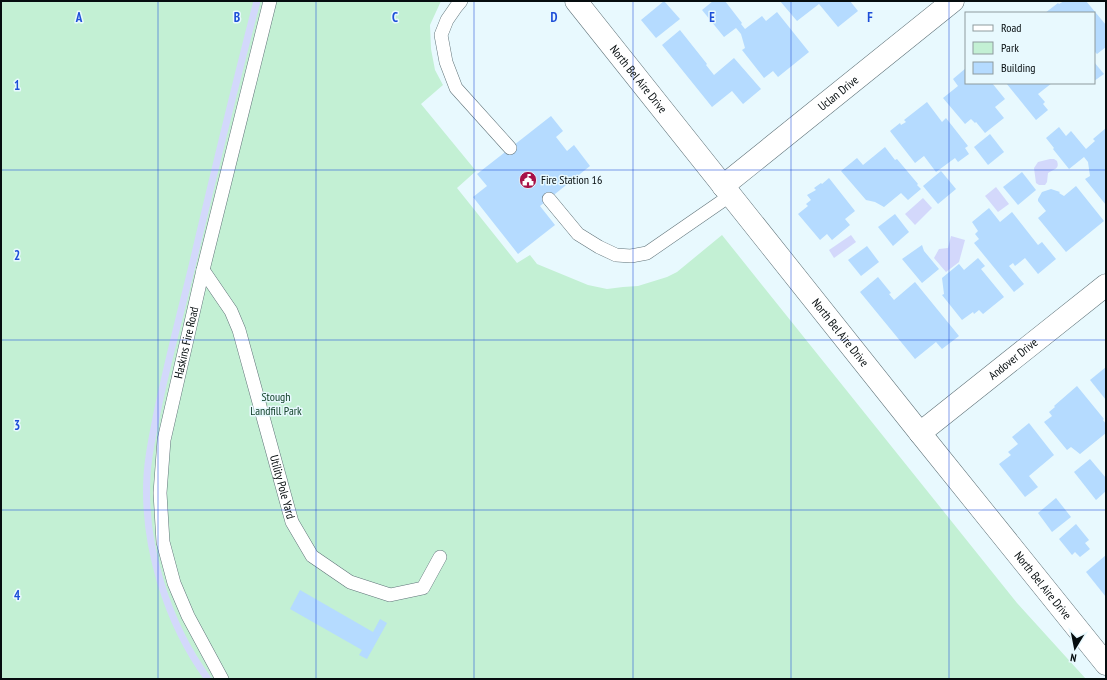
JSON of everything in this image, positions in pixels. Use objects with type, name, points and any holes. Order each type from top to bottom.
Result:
[{"type":"street","name":"North Bel Aire Drive","points":[[576,1],[1106,664]]},
{"type":"street","name":"Uclan Drive","points":[[727,190],[953,1]]},
{"type":"street","name":"Andover Drive","points":[[920,433],[1106,285]]},
{"type":"lane","name":"Haskins Fire Road","points":[[222,679],[188,616],[174,583],[163,542],[160,493],[164,440],[203,270],[270,1]]},
{"type":"lane","points":[[461,1],[448,20],[441,35],[446,62],[456,88],[510,148]]},
{"type":"lane","points":[[549,199],[578,234],[599,247],[616,255],[630,256],[647,253],[727,190]]},
{"type":"lane","name":"Utility Pole Yard","points":[[203,270],[231,311],[239,330],[292,522],[312,556],[350,582],[390,595],[423,588],[440,557]]},
{"type":"green space","name":"Stough Landfill Park","points":[[1,1],[441,1],[430,25],[431,49],[435,70],[443,85],[421,104],[476,171],[457,188],[517,263],[530,255],[537,264],[588,285],[607,289],[638,286],[667,277],[677,272],[722,235],[1017,603],[1086,679],[1,679]]},
{"type":"water","points":[[1050,159],[1057,161],[1058,166],[1048,173],[1047,182],[1045,185],[1039,185],[1036,183],[1034,168],[1038,162]]},
{"type":"water","points":[[996,187],[1009,204],[998,212],[985,196]]},
{"type":"water","points":[[923,198],[932,208],[915,225],[905,214]]},
{"type":"water","points":[[851,235],[856,242],[834,258],[829,250]]},
{"type":"water","points":[[951,236],[965,240],[959,262],[946,272],[934,258],[939,249],[948,248]]},
{"type":"building","points":[[664,1],[680,19],[656,38],[641,20]]},
{"type":"building","points":[[713,1],[725,1],[745,29],[762,16],[766,21],[777,12],[809,52],[778,77],[773,71],[764,78],[742,50],[745,48],[741,34],[736,28],[724,37],[702,10]]},
{"type":"building","points":[[780,1],[850,1],[858,11],[838,27],[819,4],[797,21]]},
{"type":"building","points":[[1064,1],[1086,1],[1106,25],[1106,47],[1097,54],[1095,52],[1095,12],[1046,12],[1058,3],[1059,4]]},
{"type":"building","points":[[680,30],[714,75],[734,58],[761,89],[743,104],[732,91],[712,107],[662,45]]},
{"type":"building","points":[[1095,63],[1104,74],[1095,80]]},
{"type":"building","points":[[965,69],[965,84],[993,84],[1005,99],[995,107],[1004,118],[985,133],[976,122],[975,123],[971,119],[965,124],[943,98],[958,86],[953,79]]},
{"type":"building","points":[[1007,84],[1051,84],[1038,94],[1045,102],[1043,104],[1048,110],[1036,120]]},
{"type":"building","points":[[927,102],[942,122],[946,118],[968,146],[965,148],[969,154],[958,162],[955,158],[936,172],[924,156],[915,163],[890,131],[900,123],[901,125],[906,122],[904,120]]},
{"type":"building","name":"Fire Station 16","points":[[551,116],[563,131],[556,137],[567,151],[574,145],[590,166],[540,206],[555,225],[518,254],[473,197],[487,186],[477,174]]},
{"type":"building","points":[[1059,127],[1066,136],[1071,131],[1086,149],[1095,141],[1093,139],[1106,128],[1106,205],[1085,179],[1090,176],[1088,162],[1084,157],[1069,169],[1046,138]]},
{"type":"building","points":[[990,134],[1004,152],[988,165],[974,147]]},
{"type":"building","points":[[885,147],[895,160],[897,159],[921,189],[908,200],[901,193],[884,207],[875,202],[866,200],[841,171],[857,158],[863,165]]},
{"type":"building","points":[[941,171],[956,189],[938,204],[923,186]]},
{"type":"building","points":[[1022,172],[1036,190],[1018,205],[1003,187]]},
{"type":"building","points":[[829,178],[855,211],[845,219],[850,225],[832,240],[827,234],[820,240],[798,214],[808,206],[806,204],[811,200],[807,195],[816,190],[814,188]]},
{"type":"building","points":[[1076,186],[1104,221],[1066,252],[1038,218],[1046,211],[1038,199],[1042,192],[1051,189],[1060,192],[1059,193],[1064,196]]},
{"type":"building","points":[[989,208],[1000,222],[1012,212],[1038,245],[1042,242],[1056,259],[1038,274],[1025,258],[1015,266],[1013,263],[1009,266],[1024,284],[1014,292],[974,243],[979,239],[975,234],[978,231],[972,222]]},
{"type":"building","points":[[895,214],[909,232],[893,246],[878,227]]},
{"type":"building","points":[[922,245],[924,251],[939,269],[922,283],[902,259]]},
{"type":"building","points":[[867,246],[879,262],[861,276],[848,260]]},
{"type":"building","points":[[978,258],[985,266],[981,269],[1004,297],[983,314],[979,310],[974,314],[973,312],[962,320],[942,295],[944,294],[942,278],[959,264],[964,270]]},
{"type":"building","points":[[878,277],[891,293],[889,294],[894,300],[915,282],[959,336],[942,349],[936,342],[915,359],[860,292]]},
{"type":"building","points":[[1106,367],[1106,400],[1090,380]]},
{"type":"building","points":[[1077,386],[1104,419],[1103,420],[1106,424],[1106,433],[1080,454],[1071,447],[1067,450],[1044,422],[1052,416],[1049,412],[1055,407],[1054,406]]},
{"type":"building","points":[[1029,423],[1054,455],[1029,476],[1038,487],[1025,497],[999,464],[1011,455],[1008,452],[1018,444],[1012,437]]},
{"type":"building","points":[[1090,459],[1106,478],[1106,491],[1096,500],[1074,472]]},
{"type":"building","points":[[1056,498],[1071,517],[1052,532],[1038,513]]},
{"type":"building","points":[[1076,524],[1089,540],[1085,543],[1090,549],[1080,557],[1075,552],[1072,555],[1059,539]]},
{"type":"building","points":[[1106,555],[1106,597],[1086,572]]},
{"type":"building","points":[[300,590],[373,632],[380,619],[387,623],[367,659],[359,655],[362,650],[290,609]]},
{"type":"waterway","points":[[208,679],[193,657],[181,633],[161,582],[149,529],[147,476],[154,429],[169,358],[257,1]]},
{"type":"place","name":"Fire Station 16","points":[[528,180]]}]
